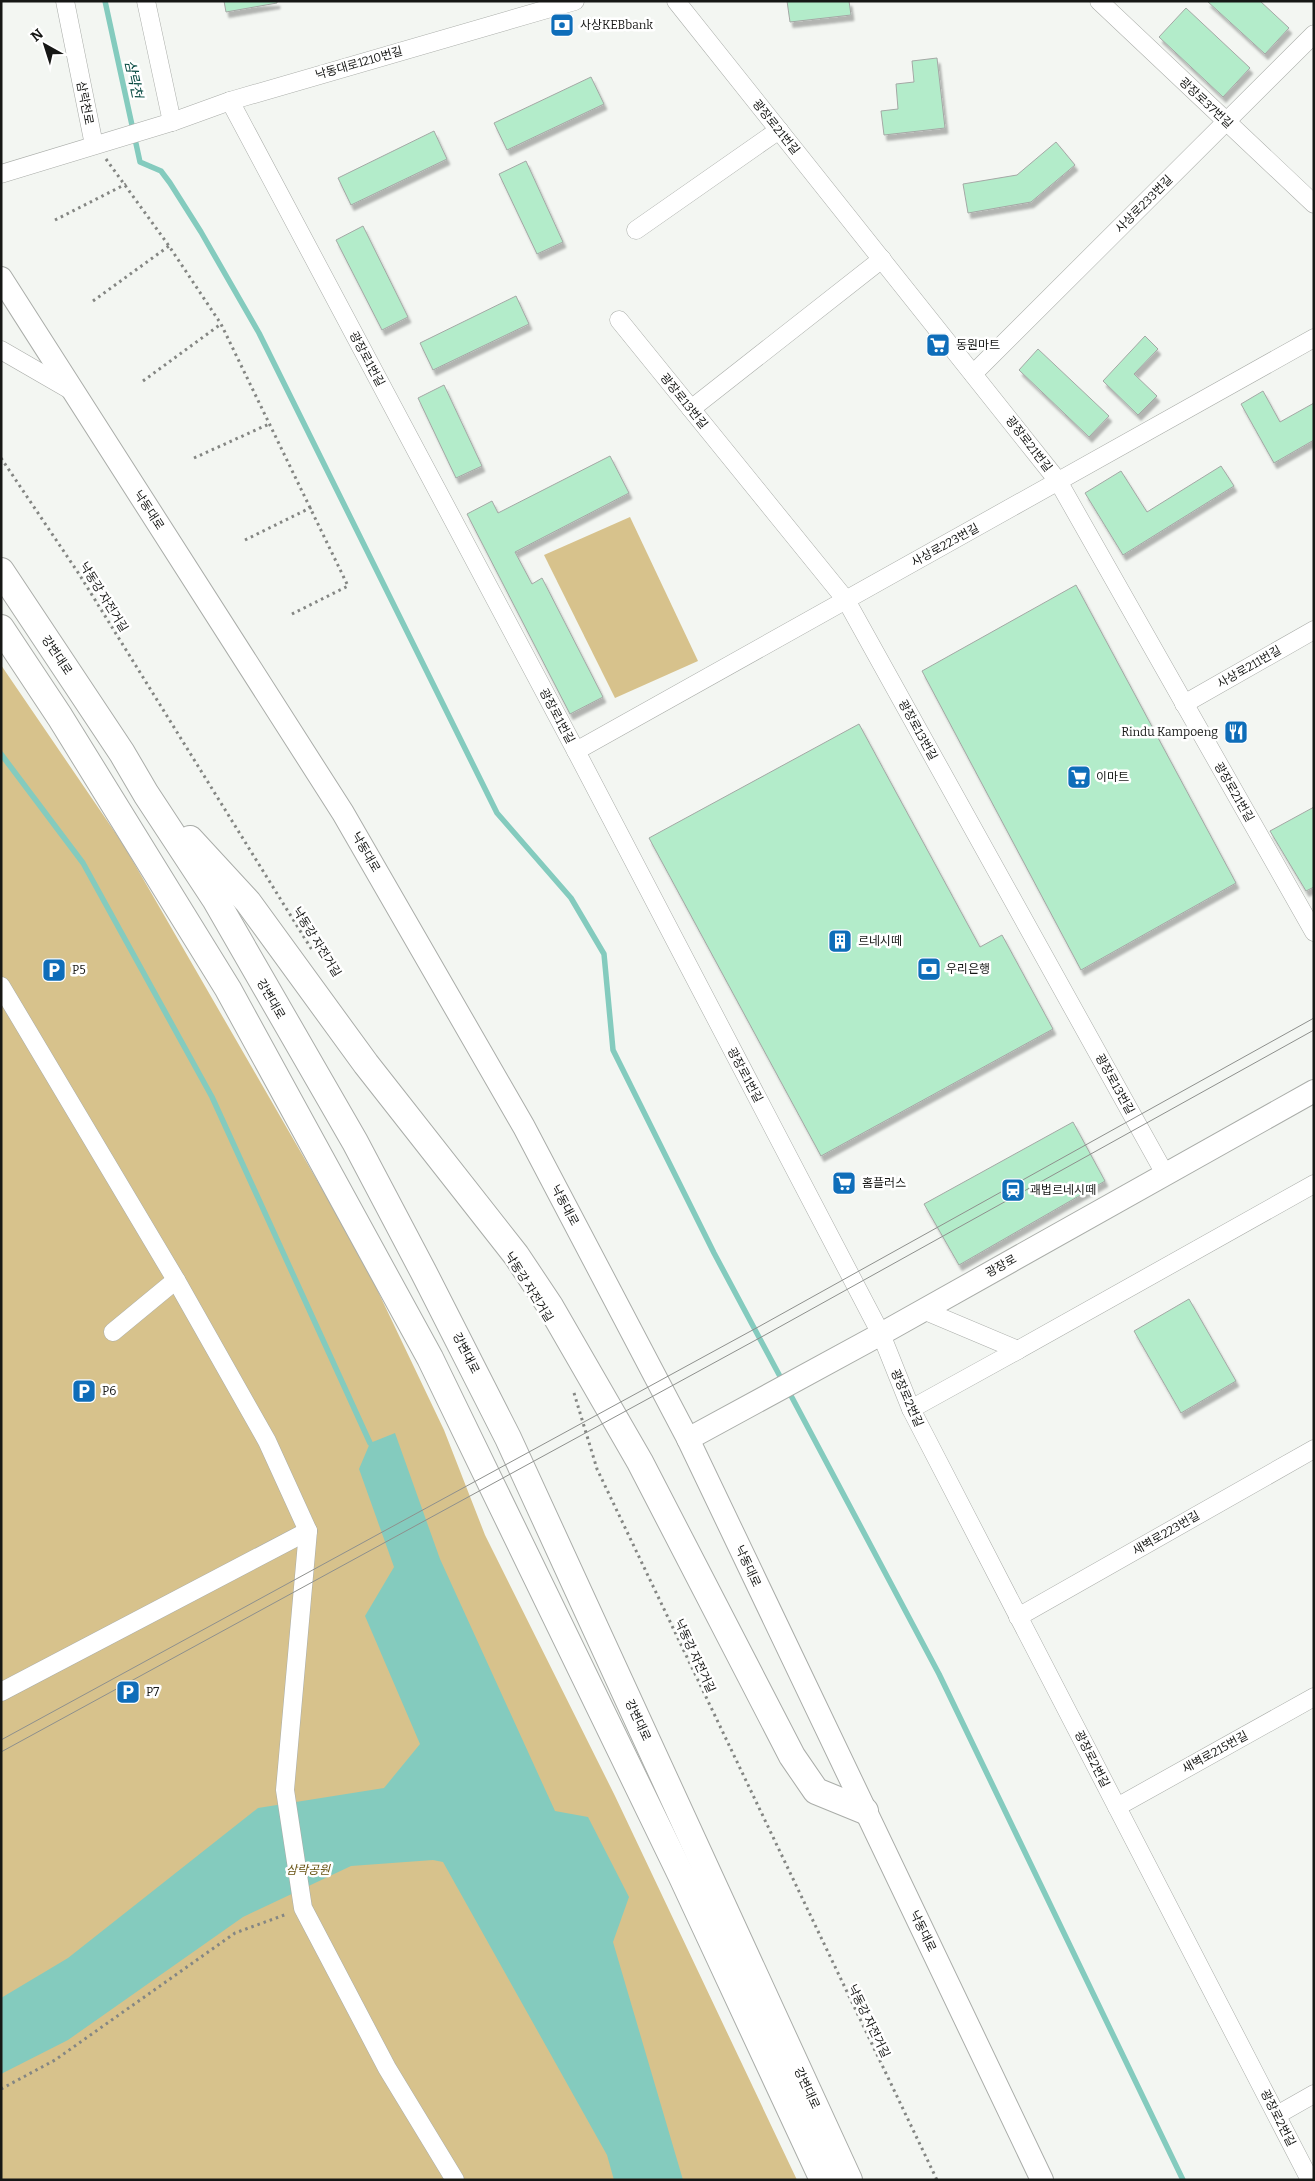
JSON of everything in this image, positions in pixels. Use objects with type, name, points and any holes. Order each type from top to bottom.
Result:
[{"type":"highway","name":"강변대로","points":[[1,571],[122,753],[146,794],[215,899],[355,1142],[477,1374],[537,1499],[849,2180]]},
{"type":"highway","name":"강변대로","points":[[1,628],[60,717],[228,989],[430,1358],[681,1875],[823,2180]]},
{"type":"highway","points":[[60,717],[146,794],[248,902],[366,1064],[516,1255],[550,1306],[640,1462],[792,1756],[816,1791],[865,1811]]},
{"type":"main road","name":"낙동대로","points":[[1,278],[343,814],[524,1127],[688,1439],[1042,2180]]},
{"type":"main road","name":"광장로","points":[[688,1439],[872,1339],[1165,1174],[1312,1096]]},
{"type":"street","name":"삼락천로","points":[[65,1],[94,145]]},
{"type":"street","points":[[146,1],[172,122]]},
{"type":"street","name":"낙동대로1210번길","points":[[94,145],[172,122],[230,101],[575,1]]},
{"type":"street","name":"광장로21번길","points":[[676,1],[1058,481],[1314,932]]},
{"type":"street","name":"광장로37번길","points":[[1099,1],[1314,204]]},
{"type":"street","name":"사상로233번길","points":[[973,374],[1314,34]]},
{"type":"street","name":"광장로1번길","points":[[230,101],[576,752],[872,1339]]},
{"type":"street","points":[[636,230],[779,130]]},
{"type":"street","points":[[1,174],[94,145]]},
{"type":"street","points":[[691,409],[882,259]]},
{"type":"street","name":"광장로13번길","points":[[619,320],[846,600],[1165,1174]]},
{"type":"street","name":"사상로223번길","points":[[576,752],[1314,338]]},
{"type":"street","points":[[1,350],[73,391]]},
{"type":"street","name":"사상로211번길","points":[[1184,704],[1314,630]]},
{"type":"street","points":[[1,986],[176,1280],[267,1441],[308,1531],[285,1790],[303,1908],[387,2068],[455,2180]]},
{"type":"street","points":[[911,1409],[1314,1184]]},
{"type":"street","points":[[113,1332],[176,1280]]},
{"type":"street","points":[[923,1310],[1018,1350]]},
{"type":"street","name":"광장로2번길","points":[[872,1339],[911,1409],[1310,2180]]},
{"type":"street","name":"새벽로223번길","points":[[1018,1617],[1314,1449]]},
{"type":"street","points":[[1,1692],[308,1531]]},
{"type":"street","name":"새벽로215번길","points":[[1117,1807],[1314,1697]]},
{"type":"street","points":[[1277,2115],[1314,2094]]},
{"type":"path","points":[[94,145],[126,184],[221,324],[269,424],[312,507],[348,586],[290,615]]},
{"type":"path","points":[[55,220],[126,184]]},
{"type":"path","points":[[93,301],[169,246]]},
{"type":"path","points":[[143,380],[221,324]]},
{"type":"path","points":[[194,458],[269,424]]},
{"type":"path","name":"낙동강 자전거길","points":[[1,458],[80,574],[316,955]]},
{"type":"path","points":[[245,540],[312,507]]},
{"type":"path","name":"낙동강 자전거길","points":[[572,1388],[596,1469],[936,2180]]},
{"type":"path","points":[[1,2088],[55,2060],[235,1933],[303,1908]]},
{"type":"green space","points":[[630,517],[698,661],[615,698],[544,555]]},
{"type":"green space","name":"삼락공원","points":[[1,665],[123,844],[363,1260],[444,1430],[485,1535],[615,1796],[797,2180],[1,2180]]},
{"type":"water","points":[[395,1433],[440,1559],[555,1811],[588,1817],[629,1897],[613,1942],[683,2180],[614,2180],[607,2155],[443,1862],[433,1860],[351,1866],[243,1917],[68,2040],[1,2074],[1,1998],[68,1958],[258,1808],[384,1788],[420,1744],[365,1616],[394,1567],[359,1469],[370,1443]]},
{"type":"building","points":[[224,1],[277,1],[277,3],[226,12]]},
{"type":"building","points":[[787,1],[849,1],[851,15],[790,22]]},
{"type":"building","points":[[1207,1],[1260,1],[1289,28],[1265,54]]},
{"type":"building","points":[[1186,8],[1250,68],[1223,97],[1159,37]]},
{"type":"building","points":[[937,58],[945,128],[884,135],[881,111],[898,109],[896,84],[914,82],[912,61]]},
{"type":"building","points":[[591,77],[604,104],[507,150],[494,123]]},
{"type":"building","points":[[434,131],[447,159],[351,205],[338,178]]},
{"type":"building","points":[[1056,142],[1075,165],[1031,202],[968,213],[963,184],[1017,175]]},
{"type":"building","points":[[526,161],[563,242],[537,254],[499,174]]},
{"type":"building","points":[[363,226],[408,317],[382,330],[336,240]]},
{"type":"building","points":[[516,296],[529,324],[433,370],[420,343]]},
{"type":"building","points":[[1145,336],[1158,349],[1134,374],[1157,396],[1138,415],[1103,381]]},
{"type":"building","points":[[1038,349],[1109,416],[1089,437],[1019,370]]},
{"type":"building","points":[[444,385],[482,466],[456,478],[418,398]]},
{"type":"building","points":[[1263,391],[1280,422],[1314,403],[1314,440],[1274,463],[1241,404]]},
{"type":"building","points":[[610,456],[629,493],[515,552],[532,584],[542,578],[603,697],[570,714],[467,514],[492,501],[498,513]]},
{"type":"building","points":[[1221,466],[1234,486],[1123,555],[1085,493],[1121,471],[1147,512]]},
{"type":"building","name":"이마트","points":[[1076,585],[1236,883],[1081,970],[922,671]]},
{"type":"building","name":"르네시떼","points":[[859,724],[980,947],[1002,935],[1053,1029],[821,1156],[649,838]]},
{"type":"building","points":[[1314,807],[1314,887],[1306,891],[1270,831]]},
{"type":"building","points":[[1073,1122],[1105,1181],[959,1265],[924,1204]]},
{"type":"building","points":[[1189,1299],[1236,1381],[1181,1413],[1134,1331]]},
{"type":"waterway","name":"삼락천","points":[[105,1],[140,162],[161,171],[170,183],[201,232],[259,333],[497,813],[571,898],[604,954],[613,1050],[714,1253],[783,1382]]},
{"type":"waterway","points":[[1,754],[83,863],[212,1097],[370,1443]]},
{"type":"waterway","points":[[788,1390],[939,1674],[1183,2180]]},
{"type":"tram line","points":[[1,1740],[760,1326],[1314,1018]]},
{"type":"tram line","points":[[1,1752],[765,1335],[1314,1030]]},
{"type":"place","name":"사상KEBbank","points":[[562,25]]},
{"type":"place","name":"동원마트","points":[[938,345]]},
{"type":"place","name":"Rindu Kampoeng","points":[[1236,732]]},
{"type":"place","name":"이마트","points":[[1079,777]]},
{"type":"place","name":"르네시떼","points":[[840,941]]},
{"type":"place","name":"우리은행","points":[[929,969]]},
{"type":"place","name":"P5","points":[[54,970]]},
{"type":"place","name":"홈플러스","points":[[844,1183]]},
{"type":"place","name":"괘법르네시떼","points":[[1013,1190]]},
{"type":"place","name":"P6","points":[[84,1391]]},
{"type":"place","name":"P7","points":[[128,1692]]}]
